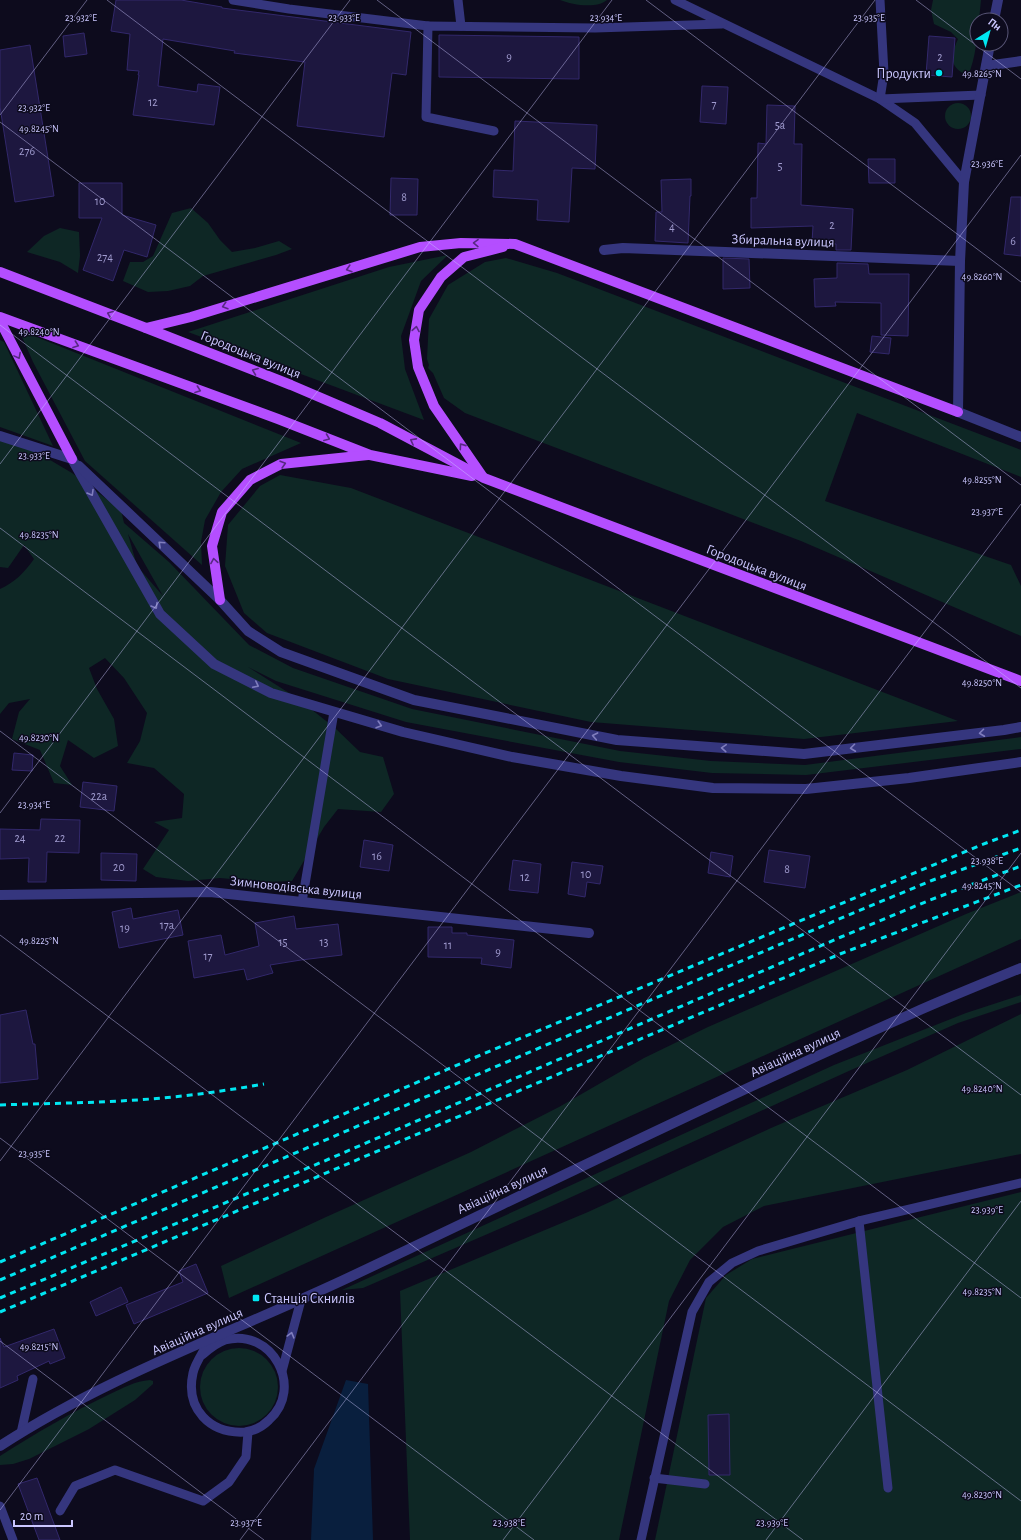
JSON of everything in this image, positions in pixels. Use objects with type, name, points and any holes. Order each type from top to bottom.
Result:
[{"type":"main road","points":[[146,328],[191,317],[420,247],[461,243],[515,244],[958,412]]},
{"type":"main road","points":[[484,478],[434,406],[418,367],[414,340],[419,310],[441,277],[464,257],[515,244]]},
{"type":"main road","name":"Городоцька вулиця","points":[[0,272],[291,385],[380,423],[484,478],[1021,681]]},
{"type":"main road","name":"Городоцька вулиця","points":[[0,317],[278,419],[370,455],[484,478]]},
{"type":"main road","points":[[0,321],[72,459]]},
{"type":"main road","points":[[220,600],[212,546],[222,512],[250,480],[281,464],[370,455]]},
{"type":"street","points":[[996,12],[998,0]]},
{"type":"street","points":[[989,52],[964,182],[960,261],[958,412],[1021,437]]},
{"type":"street","points":[[986,66],[1021,61]]},
{"type":"street","name":"Збиральна вулиця","points":[[604,250],[623,248],[960,261]]},
{"type":"street","points":[[0,436],[72,459],[220,600],[248,631],[280,652],[406,697],[618,740],[804,754],[1021,727]]},
{"type":"street","points":[[72,459],[160,614],[214,664],[271,693],[403,732],[512,757],[621,776],[713,788],[806,789],[908,778],[1021,762]]},
{"type":"street","name":"Зимноводівська вулиця","points":[[0,895],[210,892],[589,933]]},
{"type":"street","name":"Авіаційна вулиця","points":[[0,1446],[75,1402],[114,1382],[301,1300],[703,1109],[913,1013],[1021,968]]},
{"type":"lane","points":[[233,0],[289,9],[428,26],[595,28],[722,24]]},
{"type":"lane","points":[[458,0],[461,26]]},
{"type":"lane","points":[[676,0],[722,24],[880,99],[915,123],[964,182]]},
{"type":"lane","points":[[880,0],[884,73],[880,99]]},
{"type":"lane","points":[[428,26],[426,117],[494,131]]},
{"type":"lane","points":[[880,99],[981,95]]},
{"type":"lane","points":[[302,902],[334,712]]},
{"type":"lane","points":[[641,1540],[692,1312],[709,1282],[732,1263],[758,1251],[860,1221],[1021,1183]]},
{"type":"lane","points":[[860,1221],[888,1488]]},
{"type":"lane","points":[[282,1371],[301,1300]]},
{"type":"lane","points":[[202,1355],[213,1346],[226,1340],[240,1339],[254,1342],[266,1348],[276,1358],[282,1371],[285,1386],[282,1402],[274,1415],[263,1426],[248,1432],[232,1432],[216,1428],[203,1418],[194,1404],[190,1388],[193,1372],[209,1341]]},
{"type":"lane","points":[[21,1433],[33,1379]]},
{"type":"lane","points":[[60,1511],[75,1486],[114,1470],[204,1501],[229,1482],[246,1457],[248,1432]]},
{"type":"lane","points":[[654,1478],[705,1484]]},
{"type":"lane","points":[[0,1506],[13,1540]]},
{"type":"green space","points":[[560,0],[607,0],[597,4],[578,5]]},
{"type":"green space","points":[[933,0],[981,0],[980,12],[969,12],[969,52],[974,52],[968,76],[962,73],[954,65],[953,56],[958,39],[951,32],[934,24],[931,10]]},
{"type":"green space","points":[[958,103],[967,107],[971,116],[967,125],[958,129],[949,125],[945,116],[949,107]]},
{"type":"green space","points":[[191,208],[208,223],[220,240],[232,252],[255,248],[279,241],[292,249],[203,276],[190,286],[168,291],[148,292],[123,281],[130,262],[143,262],[153,256],[172,213]]},
{"type":"green space","points":[[60,228],[79,232],[80,256],[78,273],[60,262],[27,252],[44,236]]},
{"type":"green space","points":[[448,255],[421,281],[401,336],[405,369],[424,420],[188,332],[389,267]]},
{"type":"green space","points":[[506,258],[557,273],[1021,450],[1021,477],[857,413],[825,501],[1011,565],[1021,586],[1021,636],[801,541],[465,413],[444,398],[433,373],[428,368],[429,319],[448,285],[485,262]]},
{"type":"green space","points":[[19,330],[301,443],[242,469],[221,492],[205,520],[201,542],[202,565],[85,461],[33,362]]},
{"type":"green space","points":[[0,340],[4,342],[53,446],[0,427]]},
{"type":"green space","points":[[0,438],[40,454],[72,473],[121,510],[124,523],[169,562],[249,645],[293,668],[412,709],[620,751],[711,761],[805,765],[1021,737],[1021,749],[806,775],[712,773],[619,762],[406,722],[276,681],[248,667],[297,698],[335,728],[360,752],[383,757],[394,794],[381,812],[338,809],[324,827],[292,881],[265,882],[220,878],[188,881],[156,877],[143,869],[169,830],[154,822],[182,818],[184,794],[154,768],[127,763],[140,741],[147,713],[124,678],[105,658],[89,668],[97,689],[114,719],[118,746],[94,758],[68,740],[60,766],[72,785],[54,783],[40,750],[12,739],[19,712],[30,699],[9,703],[0,714],[0,589],[19,577],[34,559],[24,545],[8,568],[0,567]],"holes":[[[128,534],[163,596],[137,566]]]},
{"type":"green space","points":[[280,475],[351,488],[958,721],[804,739],[591,722],[388,679],[267,633],[244,613],[225,566],[228,525],[260,486]]},
{"type":"green space","points":[[1021,892],[1021,939],[229,1298],[221,1266],[471,1152],[559,1107],[644,1058],[708,1027],[966,914]]},
{"type":"green space","points":[[1021,995],[1021,1002],[958,1023],[545,1209],[363,1288],[342,1290],[834,1065],[966,1013]]},
{"type":"green space","points":[[1021,1014],[1021,1154],[764,1206],[723,1227],[690,1260],[669,1301],[619,1540],[410,1540],[400,1291],[588,1212],[771,1128],[907,1070]]},
{"type":"green space","points":[[1021,1192],[1021,1540],[655,1540],[706,1298],[726,1275],[752,1259]]},
{"type":"green space","points":[[231,1348],[247,1348],[261,1354],[272,1365],[278,1379],[278,1395],[272,1409],[261,1420],[247,1426],[231,1426],[217,1420],[206,1409],[200,1395],[200,1379],[206,1365],[217,1354]]},
{"type":"green space","points":[[150,1380],[153,1381],[153,1384],[135,1400],[89,1429],[29,1459],[13,1464],[0,1465],[0,1456],[54,1423],[124,1387],[134,1383]]},
{"type":"water","points":[[346,1380],[368,1384],[373,1540],[311,1540],[314,1469]]},
{"type":"building","points":[[116,0],[181,0],[222,8],[411,32],[406,75],[392,73],[384,137],[297,126],[305,62],[234,53],[235,51],[163,39],[158,86],[197,92],[198,84],[220,87],[214,125],[133,115],[139,71],[127,70],[130,34],[111,31]]},
{"type":"building","points":[[84,33],[87,54],[65,57],[63,36]]},
{"type":"building","points":[[439,35],[579,37],[579,79],[439,77]]},
{"type":"building","points":[[929,36],[955,38],[952,77],[926,75]]},
{"type":"building","points":[[30,45],[54,196],[15,202],[0,107],[0,50]]},
{"type":"building","points":[[702,86],[728,87],[726,124],[700,122]]},
{"type":"building","points":[[767,105],[795,106],[794,144],[802,144],[801,205],[853,209],[851,250],[836,250],[836,244],[812,242],[813,226],[751,228],[751,198],[757,198],[758,143],[766,144]]},
{"type":"building","points":[[515,121],[597,125],[595,169],[572,168],[569,222],[537,220],[538,200],[493,197],[494,170],[513,171]]},
{"type":"building","points":[[868,159],[895,159],[895,183],[869,183]]},
{"type":"building","points":[[391,178],[418,179],[417,215],[390,215]]},
{"type":"building","points":[[691,179],[688,243],[655,241],[656,212],[662,212],[661,180]]},
{"type":"building","points":[[79,183],[122,183],[122,215],[156,225],[147,257],[124,250],[113,281],[83,270],[102,218],[79,218]]},
{"type":"building","points":[[1011,197],[1021,197],[1021,256],[1004,254]]},
{"type":"building","points":[[723,258],[749,259],[750,288],[723,289]]},
{"type":"building","points":[[837,263],[868,264],[869,274],[909,274],[908,336],[881,335],[881,303],[835,302],[836,306],[815,307],[814,279],[837,278]]},
{"type":"building","points":[[872,336],[891,338],[889,354],[870,352]]},
{"type":"building","points":[[14,753],[33,755],[32,771],[12,770]]},
{"type":"building","points":[[83,782],[117,786],[114,811],[80,807]]},
{"type":"building","points":[[41,819],[80,820],[79,853],[47,852],[46,882],[28,882],[29,858],[0,859],[0,829],[40,830]]},
{"type":"building","points":[[364,840],[393,845],[389,871],[360,867]]},
{"type":"building","points":[[769,850],[810,856],[805,888],[764,882]]},
{"type":"building","points":[[711,852],[733,856],[730,877],[708,873]]},
{"type":"building","points":[[101,853],[137,854],[136,881],[101,880]]},
{"type":"building","points":[[513,860],[541,864],[538,893],[509,890]]},
{"type":"building","points":[[572,862],[603,866],[600,884],[587,882],[585,897],[568,894]]},
{"type":"building","points":[[131,908],[133,919],[178,910],[183,935],[119,948],[112,912]]},
{"type":"building","points":[[294,916],[296,929],[338,924],[342,955],[270,965],[273,973],[247,980],[244,969],[194,978],[188,941],[221,935],[225,955],[259,946],[255,923]]},
{"type":"building","points":[[428,927],[452,927],[452,933],[467,933],[467,935],[514,940],[511,968],[481,964],[482,958],[428,957]]},
{"type":"building","points":[[26,1010],[33,1044],[35,1044],[38,1079],[0,1083],[0,1015]]},
{"type":"building","points":[[196,1264],[208,1293],[134,1324],[126,1305],[183,1282],[179,1271]]},
{"type":"building","points":[[121,1287],[128,1302],[96,1316],[90,1302]]},
{"type":"building","points":[[54,1329],[65,1358],[50,1364],[49,1361],[17,1376],[18,1380],[0,1388],[0,1338],[4,1347]]},
{"type":"building","points":[[729,1414],[730,1475],[709,1475],[708,1415]]},
{"type":"building","points":[[37,1478],[60,1540],[39,1540],[18,1484]]},
{"type":"railway","points":[[0,1262],[476,1057],[981,845],[1021,830]]},
{"type":"railway","points":[[0,1280],[846,916],[933,880],[1021,848]]},
{"type":"railway","points":[[0,1298],[329,1159],[841,937],[930,900],[1021,866]]},
{"type":"railway","points":[[0,1312],[840,954],[1021,885]]},
{"type":"railway","points":[[0,1105],[142,1100],[200,1094],[264,1084]]},
{"type":"place","name":"Продукти","points":[[939,73]]},
{"type":"place","name":"Станція Скнилів","points":[[256,1298]]}]
